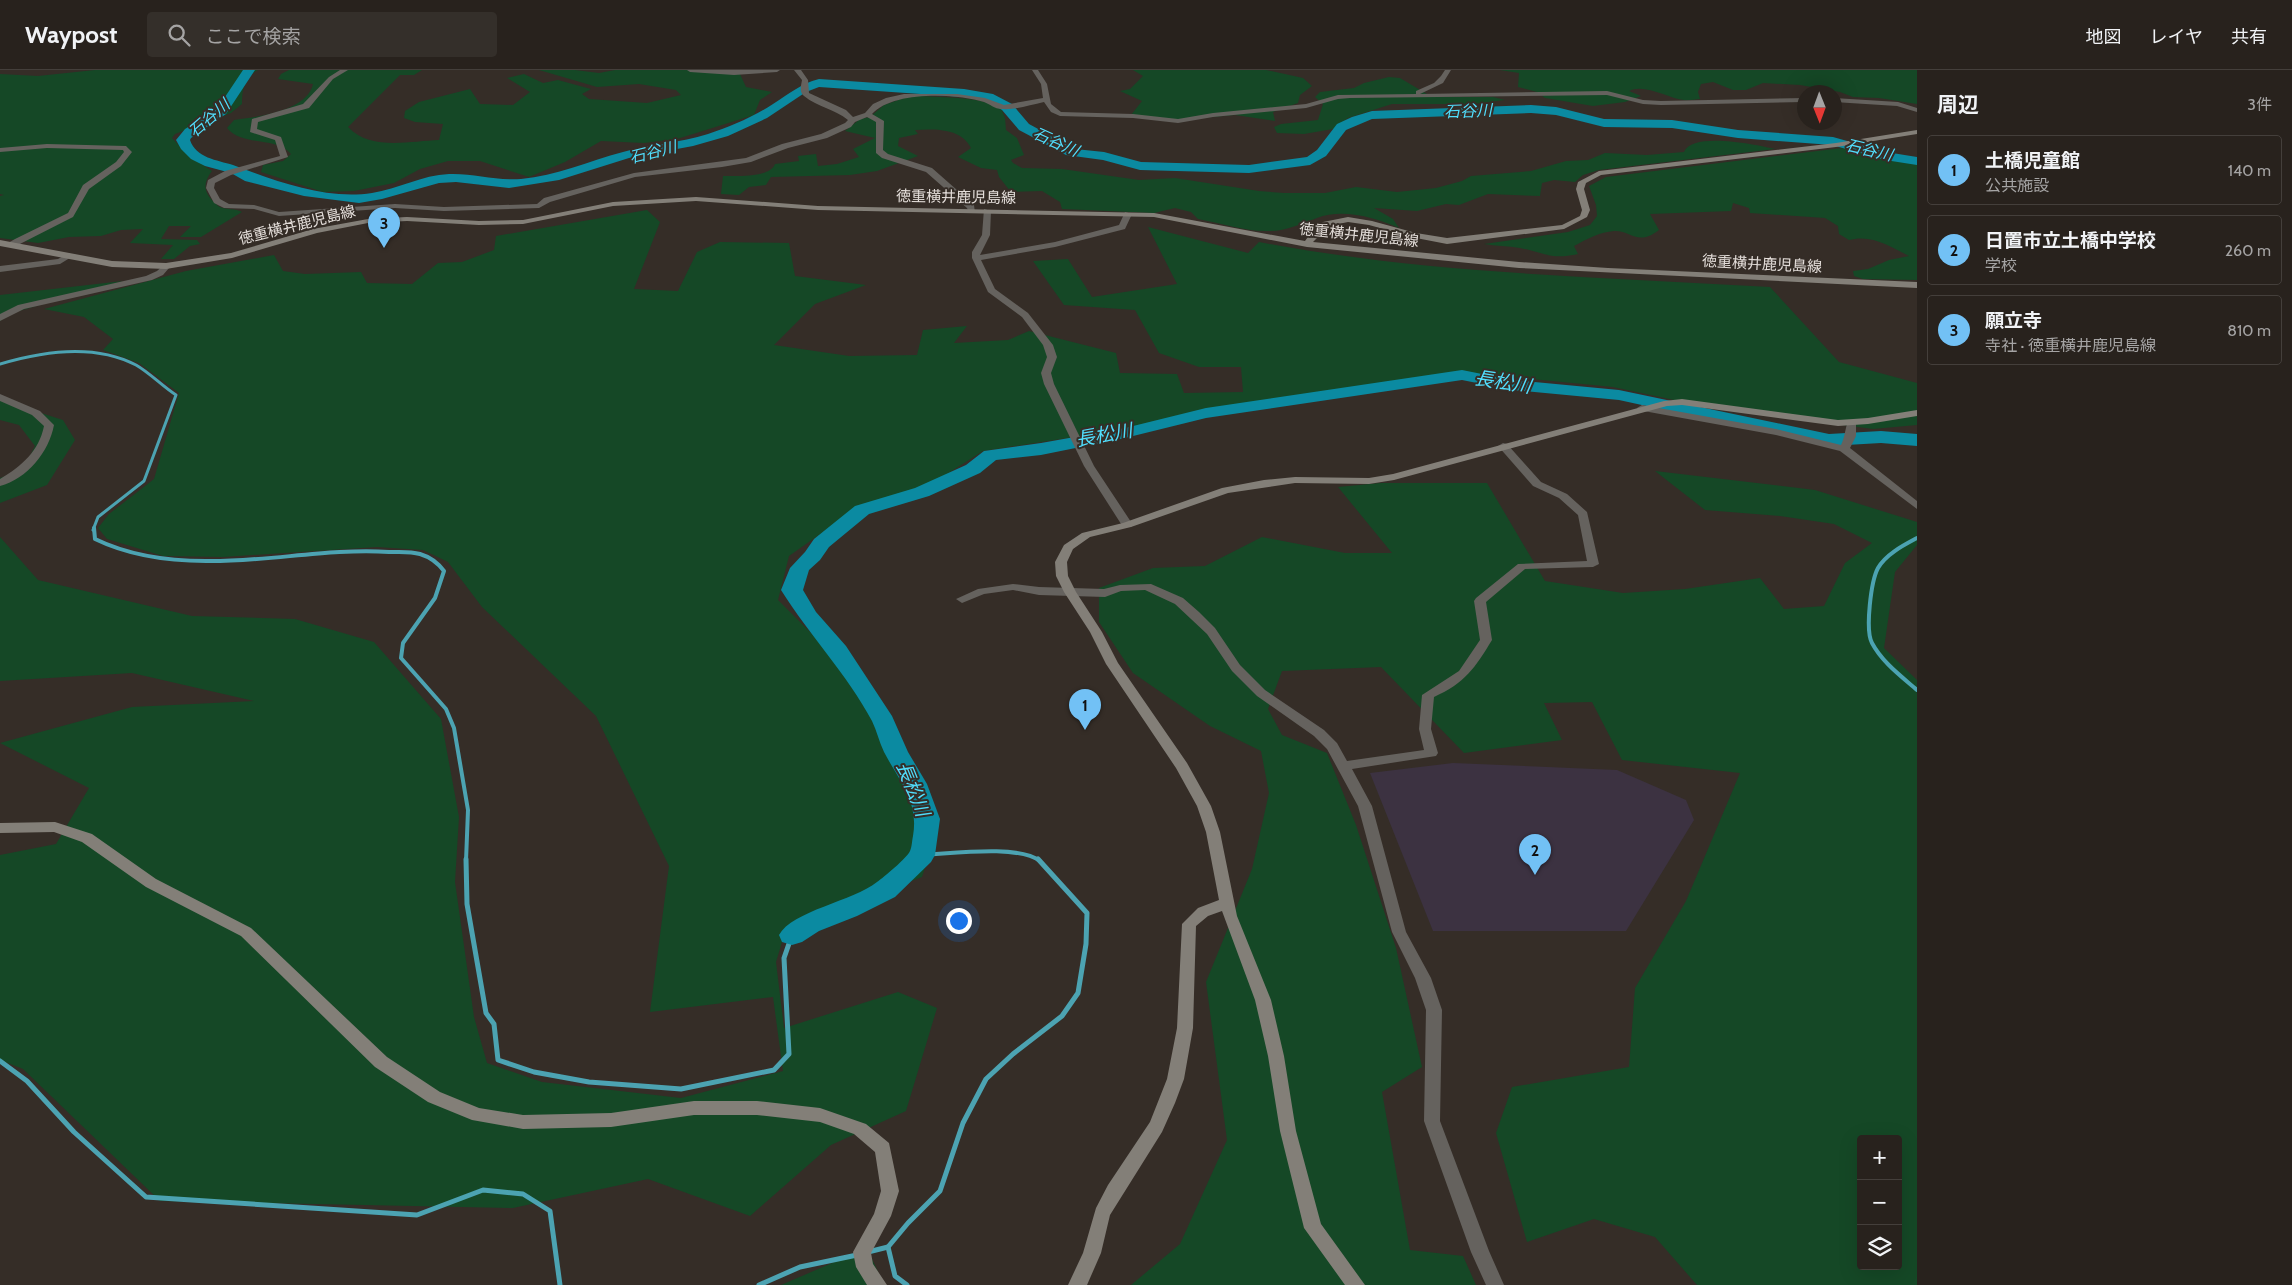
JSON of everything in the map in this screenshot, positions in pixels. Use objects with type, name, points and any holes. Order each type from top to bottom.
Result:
[{"type":"street","points":[[345,70],[331,78],[306,106],[255,121],[253,130],[278,140],[284,157],[228,173],[210,182],[210,188],[218,202],[227,206],[254,208],[279,214],[395,206],[450,209],[539,206],[547,200],[634,175],[748,160],[785,146],[824,136],[848,125],[852,120],[868,115],[880,121],[878,151],[885,156],[929,170],[966,202],[972,211]]},
{"type":"street","points":[[690,70],[734,73],[777,70]]},
{"type":"street","points":[[797,70],[803,75],[806,94],[812,99],[843,112],[851,117],[852,120]]},
{"type":"street","points":[[1035,70],[1044,85],[1045,100],[1053,111],[1060,114],[1133,116],[1178,121],[1213,114],[1306,106],[1338,96],[1563,95],[1607,92],[1643,102],[1661,103],[1797,100]]},
{"type":"street","points":[[1407,96],[1431,88],[1442,80],[1448,70]]},
{"type":"street","points":[[868,115],[870,109],[889,99],[911,95],[970,98],[988,101],[999,107],[1045,100]]},
{"type":"street","points":[[1842,100],[1898,104],[1917,110]]},
{"type":"street","points":[[1307,244],[1314,233],[1323,225],[1340,220],[1371,222],[1427,239],[1446,241],[1564,227],[1583,217],[1586,210],[1580,189],[1582,182],[1599,173],[1836,145],[1917,132]]},
{"type":"street","points":[[0,150],[65,144],[112,146],[126,148],[128,152],[124,161],[90,183],[80,194],[76,210],[68,218],[39,228],[11,245]]},
{"type":"street","name":"徳重横井鹿児島線","points":[[0,243],[131,266],[166,266],[232,255],[323,229],[368,221],[421,219],[498,223],[540,220],[594,207],[670,199],[703,199],[818,208],[1128,214],[1180,219],[1307,244],[1578,270],[1917,285]]},
{"type":"street","points":[[539,206],[537,213],[540,220]]},
{"type":"street","points":[[988,211],[986,235],[976,258],[991,290],[1026,315],[1048,345],[1052,357],[1046,373],[1049,384],[1080,444],[1089,466],[1127,525]]},
{"type":"street","points":[[976,258],[1055,244],[1122,227],[1128,214]]},
{"type":"street","points":[[0,269],[60,261],[69,256]]},
{"type":"street","points":[[0,318],[21,307],[149,278],[160,273],[166,266]]},
{"type":"street","points":[[0,398],[36,413],[49,426],[48,437],[41,450],[22,469],[0,482]]},
{"type":"street","points":[[1356,1285],[1313,1228],[1288,1130],[1276,1056],[1263,1000],[1227,903],[1212,832],[1204,806],[1182,766],[1112,664],[1096,632],[1070,592],[1062,576],[1061,562],[1068,546],[1086,535],[1127,525],[1226,490],[1295,480],[1369,481],[1446,464],[1503,446],[1667,403],[1682,402],[1727,407],[1821,422],[1852,423],[1917,413]]},
{"type":"street","points":[[1645,408],[1848,444],[1917,506]]},
{"type":"street","points":[[1848,444],[1852,423]]},
{"type":"street","points":[[1343,766],[1431,753],[1425,729],[1428,695],[1453,684],[1468,670],[1486,640],[1480,601],[1522,566],[1593,564],[1583,514],[1563,496],[1537,484],[1524,472],[1503,446]]},
{"type":"street","points":[[962,600],[982,591],[1013,587],[1039,591],[1106,593],[1120,588],[1147,586],[1179,601],[1196,614],[1236,668],[1261,693],[1320,733],[1332,746],[1365,806],[1399,932],[1423,978],[1434,1010],[1432,1121],[1480,1252],[1495,1285]]},
{"type":"street","points":[[0,828],[55,827],[87,838],[150,882],[246,932],[381,1062],[434,1097],[478,1115],[524,1122],[611,1120],[694,1108],[757,1108],[820,1115],[860,1129],[883,1148],[890,1190],[882,1216],[862,1252],[865,1266],[878,1285]]},
{"type":"street","points":[[1077,1285],[1091,1257],[1102,1216],[1122,1176],[1156,1128],[1169,1099],[1177,1070],[1187,1014],[1189,924],[1203,912],[1227,903]]},
{"type":"shaded area","points":[[1453,763],[1617,770],[1686,800],[1694,820],[1626,931],[1433,931],[1370,773]]},
{"type":"green space","points":[[95,70],[258,70],[250,76],[245,84],[242,104],[231,113],[175,134],[172,138],[188,155],[212,171],[207,179],[206,191],[214,202],[220,207],[242,212],[201,237],[180,237],[191,226],[169,226],[161,239],[197,240],[200,244],[190,246],[174,259],[161,259],[173,245],[130,243],[143,229],[121,230],[101,236],[69,237],[38,243],[0,238],[0,196],[4,195],[0,194],[0,74],[38,76]]},
{"type":"green space","points":[[289,70],[422,70],[414,75],[400,75],[348,127],[367,139],[391,143],[439,140],[443,124],[415,122],[404,118],[405,111],[419,102],[470,89],[480,104],[513,105],[530,92],[507,78],[524,74],[543,83],[558,80],[591,89],[582,94],[589,99],[647,103],[681,95],[676,90],[639,84],[597,87],[539,70],[575,70],[599,73],[615,70],[700,70],[740,74],[746,87],[772,92],[760,100],[754,115],[677,139],[644,143],[601,141],[565,162],[529,177],[480,161],[448,161],[420,169],[394,183],[354,191],[323,192],[261,172],[263,165],[283,161],[291,154],[285,148],[277,145],[242,138],[227,128],[234,120],[280,111],[302,101],[309,93],[313,84],[278,79],[281,74]]},
{"type":"green space","points":[[1133,70],[1266,70],[1303,78],[1312,86],[1300,95],[1298,103],[1273,112],[1275,121],[1235,115],[1179,120],[1131,115],[1142,101],[1120,91],[1130,89],[1143,76]]},
{"type":"green space","points":[[1500,70],[1917,70],[1917,104],[1879,98],[1853,97],[1842,93],[1842,85],[1763,83],[1746,90],[1733,90],[1713,82],[1701,84],[1698,92],[1700,99],[1684,100],[1649,90],[1635,89],[1629,91],[1641,96],[1625,102],[1593,106],[1545,98],[1537,92],[1518,87],[1519,73]]},
{"type":"green space","points":[[1389,77],[1400,78],[1432,97],[1493,97],[1505,100],[1473,104],[1392,104],[1348,118],[1333,129],[1304,134],[1277,133],[1274,127],[1281,124],[1318,120],[1323,104],[1315,97],[1320,92],[1354,88],[1364,83]]},
{"type":"green space","points":[[907,97],[972,99],[1001,108],[1005,118],[1006,130],[1017,138],[1024,155],[1011,160],[1022,168],[1062,169],[1139,180],[1175,178],[1284,193],[1325,193],[1356,187],[1397,192],[1436,188],[1462,181],[1471,176],[1531,171],[1566,161],[1588,160],[1605,153],[1647,155],[1684,152],[1690,146],[1699,142],[1726,141],[1775,149],[1599,170],[1583,175],[1575,182],[1554,180],[1542,183],[1540,196],[1488,194],[1459,205],[1446,204],[1417,211],[1374,208],[1393,219],[1399,228],[1370,218],[1348,214],[1327,215],[1286,229],[1258,231],[1198,219],[1191,212],[1175,208],[1154,213],[1062,209],[1060,202],[1042,191],[1011,192],[999,177],[997,170],[981,168],[958,157],[971,148],[967,141],[954,133],[939,130],[915,130],[918,134],[899,138],[898,146],[918,156],[877,171],[850,175],[771,177],[766,185],[749,187],[739,195],[721,194],[723,176],[760,174],[772,169],[775,164],[799,161],[798,156],[816,154],[818,166],[837,164],[859,157],[853,149],[875,138],[845,131],[860,119],[870,117],[884,105]]},
{"type":"green space","points":[[1842,148],[1917,164],[1917,280],[1863,279],[1854,276],[1853,271],[1868,269],[1889,260],[1909,256],[1873,240],[1849,240],[1839,234],[1838,226],[1825,218],[1750,213],[1749,208],[1733,203],[1731,211],[1650,214],[1659,230],[1651,235],[1640,238],[1620,231],[1604,233],[1574,246],[1578,254],[1569,256],[1554,256],[1520,248],[1484,244],[1568,232],[1590,225],[1597,216],[1596,205],[1589,186],[1606,177]]},
{"type":"green space","points":[[647,210],[660,222],[634,289],[678,291],[697,252],[720,242],[789,243],[795,276],[866,285],[815,304],[774,345],[849,356],[917,355],[923,330],[967,326],[954,343],[1008,340],[1029,331],[1116,353],[1120,373],[1177,374],[1184,393],[1243,392],[1241,367],[1199,367],[1159,353],[1135,310],[1064,305],[1033,261],[1068,259],[1092,297],[1177,284],[1148,227],[1248,253],[1259,242],[1322,253],[1450,268],[1770,287],[1839,362],[1917,383],[1917,425],[1873,429],[1707,407],[1613,387],[1461,372],[1253,404],[1112,431],[983,451],[928,486],[860,506],[789,556],[778,600],[855,677],[938,827],[922,877],[786,929],[776,962],[784,1028],[898,992],[937,1008],[906,1111],[831,1145],[750,1216],[648,1179],[513,1208],[160,1201],[23,1069],[0,1060],[0,855],[56,844],[89,788],[0,743],[132,707],[254,701],[132,673],[0,681],[0,537],[38,580],[192,616],[295,619],[374,642],[441,719],[459,817],[455,882],[474,1017],[487,1063],[542,1082],[681,1098],[783,1071],[773,997],[650,1012],[669,866],[596,716],[482,607],[448,562],[423,550],[377,547],[223,557],[163,556],[107,539],[98,528],[109,514],[154,479],[179,393],[139,363],[103,350],[113,339],[84,317],[44,309],[186,271],[274,255],[283,271],[305,274],[361,272],[367,283],[412,284],[438,263],[462,262],[494,250],[496,236]]},
{"type":"green space","points":[[123,281],[12,313],[0,321],[0,295]]},
{"type":"green space","points":[[0,400],[63,420],[75,440],[47,485],[0,503],[0,478],[23,470],[35,446],[19,425],[0,420]]},
{"type":"green space","points":[[1655,471],[1815,490],[1917,522],[1917,545],[1895,572],[1884,648],[1917,680],[1917,1285],[1697,1285],[1655,1237],[1594,1219],[1527,1242],[1496,1133],[1512,1087],[1629,1067],[1635,988],[1686,901],[1740,773],[1622,760],[1592,702],[1544,703],[1562,740],[1464,753],[1381,667],[1282,671],[1268,709],[1282,735],[1327,753],[1356,825],[1396,948],[1422,1067],[1382,1092],[1410,1250],[1463,1256],[1476,1285],[1131,1285],[1180,1244],[1227,1140],[1206,982],[1252,869],[1269,793],[1261,751],[1210,726],[1133,673],[1099,622],[1099,588],[1153,568],[1205,566],[1262,537],[1345,553],[1392,553],[1338,487],[1381,483],[1487,483],[1545,581],[1623,593],[1685,589],[1760,578],[1784,609],[1824,606],[1845,563],[1872,543],[1834,524],[1780,516],[1705,510]]},
{"type":"green space","points":[[867,1248],[884,1285],[781,1285]]},
{"type":"waterway","name":"石谷川","points":[[231,169],[210,163],[196,156],[185,147],[183,140],[190,132],[222,112],[249,70]]},
{"type":"waterway","name":"石谷川","points":[[238,173],[284,188],[343,198],[372,197],[429,181],[449,178],[501,184],[539,181],[626,155],[715,136],[754,120],[777,107],[801,89],[819,83],[964,93],[989,97],[1007,107],[1024,127],[1071,152],[1104,156],[1140,166],[1249,169],[1310,161],[1322,153],[1341,127],[1356,119],[1372,115],[1531,109],[1556,111],[1604,123],[1672,124],[1738,134],[1833,141],[1885,156],[1917,161]]},
{"type":"waterway","points":[[0,364],[16,359],[68,351],[103,354],[120,358],[136,365],[176,395],[144,481],[98,517],[93,530]]},
{"type":"waterway","name":"長松川","points":[[792,935],[810,924],[848,909],[886,890],[922,855],[928,819],[915,784],[896,752],[884,721],[838,651],[808,616],[792,590],[800,568],[813,556],[821,543],[862,510],[922,492],[973,469],[991,455],[1041,449],[1125,433],[1206,413],[1462,375],[1512,385],[1619,395],[1677,409],[1829,440],[1881,437],[1917,440]]},
{"type":"waterway","points":[[94,528],[95,539],[108,545],[163,559],[229,561],[366,551],[412,552],[427,557],[436,563],[444,571],[435,598],[403,643],[401,658],[446,709],[454,728],[468,810],[466,860]]},
{"type":"waterway","points":[[1917,538],[1890,554],[1881,563],[1875,574],[1869,617],[1870,637],[1876,650],[1892,668],[1917,690]]},
{"type":"waterway","points":[[922,855],[1000,851],[1029,856],[1040,861]]},
{"type":"waterway","points":[[466,860],[467,904],[486,1013],[494,1024],[498,1060],[534,1072],[589,1082],[681,1089],[774,1070],[789,1054],[784,958],[792,935]]},
{"type":"waterway","points":[[888,1247],[908,1223],[940,1191],[963,1123],[986,1079],[1013,1054],[1062,1016],[1078,993],[1086,944],[1087,913],[1040,861]]},
{"type":"waterway","points":[[0,1061],[27,1081],[74,1132],[146,1197],[417,1215],[483,1190],[523,1194],[550,1211],[560,1285]]},
{"type":"waterway","points":[[868,1252],[888,1247]]},
{"type":"waterway","points":[[888,1247],[895,1276],[907,1285]]},
{"type":"waterway","points":[[759,1285],[800,1267],[857,1255]]},
{"type":"place","name":"願立寺","points":[[384,248]]},
{"type":"place","name":"土橋児童館","points":[[1085,730]]},
{"type":"place","name":"日置市立土橋中学校","points":[[1535,875]]}]
